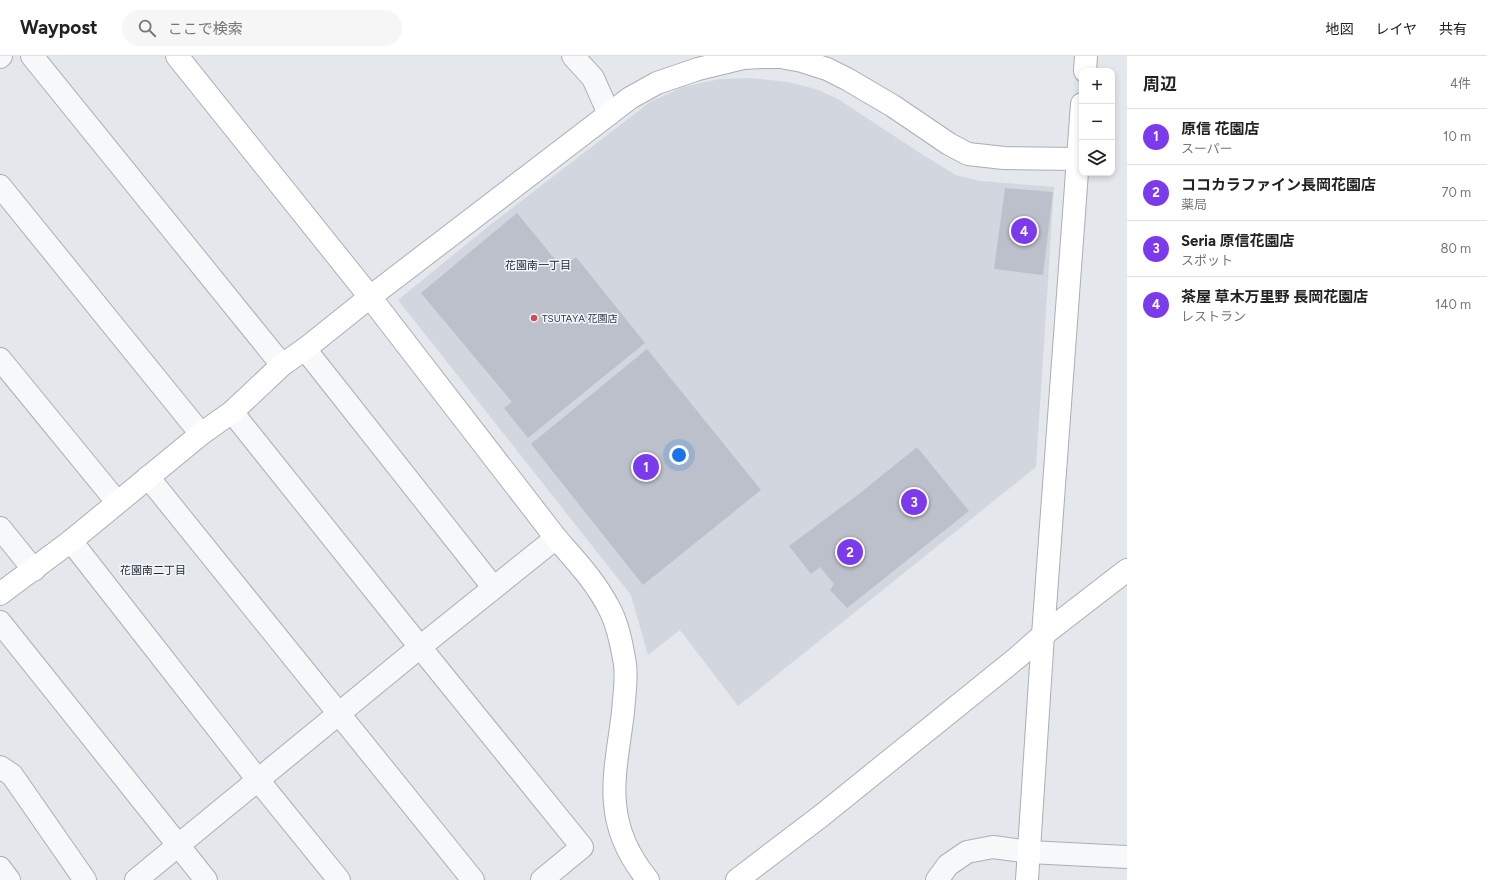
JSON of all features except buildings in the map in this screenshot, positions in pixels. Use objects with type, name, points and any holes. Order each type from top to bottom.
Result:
[{"type":"street","points":[[32,56],[282,365]]},
{"type":"street","points":[[177,56],[370,297],[556,538],[588,575],[610,609],[619,635],[625,665],[614,802],[622,837],[631,856],[648,880]]},
{"type":"street","points":[[574,56],[593,78],[609,114]]},
{"type":"street","points":[[1085,68],[1086,56]]},
{"type":"street","points":[[0,594],[71,541],[201,434],[232,412],[282,365],[305,349],[370,297],[630,98],[657,83],[676,75],[743,58],[780,57],[802,61],[827,69],[847,79],[893,106],[949,144],[968,154],[1004,158],[1077,158]]},
{"type":"street","points":[[1027,880],[1079,136]]},
{"type":"street","points":[[0,186],[201,434]]},
{"type":"street","points":[[305,349],[493,588]]},
{"type":"street","points":[[0,359],[117,502]]},
{"type":"street","points":[[232,412],[582,847],[542,880]]},
{"type":"street","points":[[148,477],[473,880]]},
{"type":"street","points":[[0,528],[34,570]]},
{"type":"street","points":[[136,880],[420,646],[556,538]]},
{"type":"street","points":[[71,541],[258,780],[339,880]]},
{"type":"street","points":[[738,880],[833,806],[1018,657],[1043,635],[1127,570]]},
{"type":"street","points":[[0,622],[206,880]]},
{"type":"street","points":[[0,766],[12,774],[86,880]]},
{"type":"street","points":[[937,880],[948,865],[967,852],[993,847],[1029,852],[1127,857]]},
{"type":"street","points":[[0,868],[9,880]]},
{"type":"shaded area","points":[[750,78],[787,82],[816,89],[838,99],[956,175],[980,181],[1054,187],[1036,467],[738,706],[680,630],[648,655],[631,595],[398,300],[490,225],[650,102],[683,87],[720,79]]},
{"type":"place","name":"茶屋 草木万里野 長岡花園店","points":[[1024,231]]},
{"type":"place","name":"TSUTAYA 花園店","points":[[534,318]]},
{"type":"place","name":"原信 花園店","points":[[646,467]]},
{"type":"place","name":"Seria 原信花園店","points":[[914,502]]},
{"type":"place","name":"ココカラファイン長岡花園店","points":[[850,552]]},
{"type":"district","name":"花園南一丁目","points":[[538,265]]},
{"type":"district","name":"花園南二丁目","points":[[153,570]]}]
